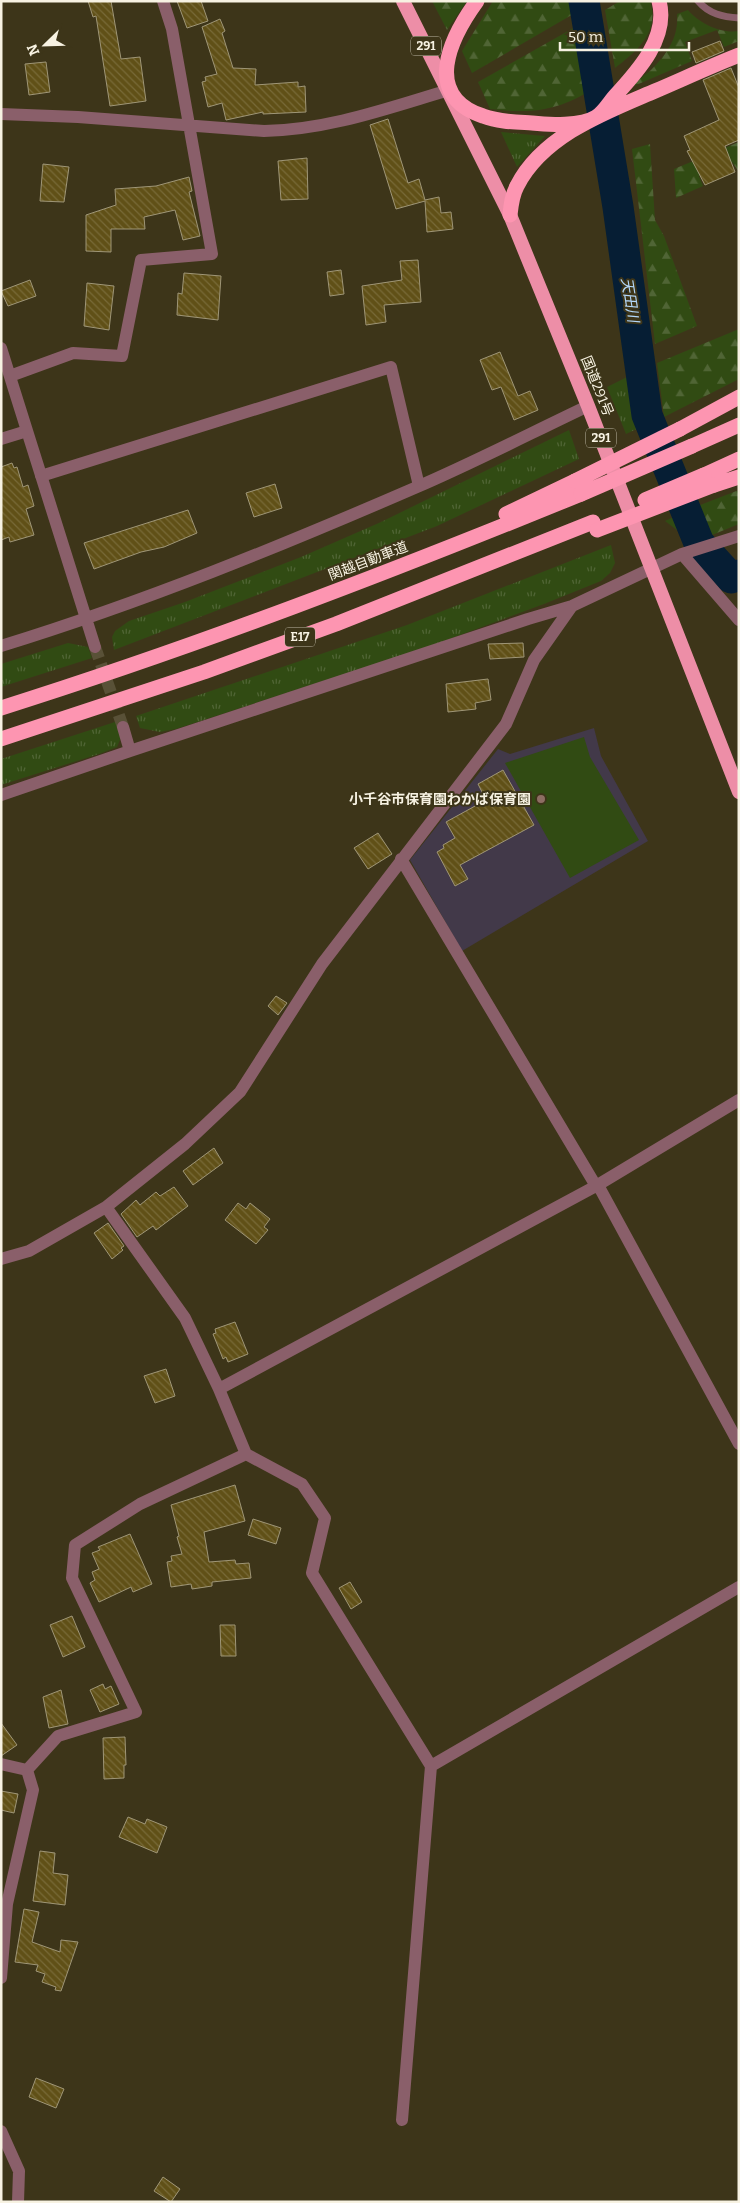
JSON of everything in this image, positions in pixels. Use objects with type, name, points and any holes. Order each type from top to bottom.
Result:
[{"type":"highway","name":"国道291号","points":[[403,1],[510,215],[588,406],[738,787]]},
{"type":"highway","points":[[477,1],[462,23],[450,47],[447,67],[449,90],[472,112],[499,120],[552,124],[582,122],[596,118],[639,69],[649,53],[657,37],[661,20],[660,1]]},
{"type":"highway","points":[[510,215],[516,187],[534,162],[561,138],[596,118],[739,54]]},
{"type":"highway","points":[[578,487],[739,397]]},
{"type":"highway","name":"関越自動車道","points":[[1,708],[194,643],[327,594],[578,487],[692,446],[739,425]]},
{"type":"highway","points":[[709,480],[739,459]]},
{"type":"highway","points":[[709,480],[739,477]]},
{"type":"highway","name":"E17","points":[[1,739],[204,672],[336,624],[595,526],[709,480]]},
{"type":"street","points":[[10,376],[73,353],[122,356],[141,260],[212,254],[172,29],[163,1]]},
{"type":"street","points":[[1,114],[78,117],[264,131],[293,131],[337,122],[449,90]]},
{"type":"street","points":[[1,348],[95,647]]},
{"type":"street","points":[[41,476],[390,367],[419,486]]},
{"type":"street","points":[[1,646],[86,620],[208,575],[419,486],[588,406]]},
{"type":"street","points":[[1,439],[27,431]]},
{"type":"street","points":[[1,795],[572,606],[652,570],[682,554],[739,536]]},
{"type":"street","points":[[682,554],[739,620]]},
{"type":"street","points":[[1,1259],[29,1251],[106,1207],[185,1144],[240,1092],[322,964],[506,724],[534,660],[572,606]]},
{"type":"street","points":[[123,727],[130,751]]},
{"type":"street","points":[[401,859],[597,1185],[739,1444]]},
{"type":"street","points":[[219,1389],[597,1185],[739,1100]]},
{"type":"street","points":[[106,1207],[185,1318],[219,1389],[246,1454],[302,1484],[325,1518],[312,1573],[431,1766],[402,2120]]},
{"type":"street","points":[[27,1770],[58,1736],[136,1712],[72,1578],[75,1545],[140,1504],[246,1454]]},
{"type":"street","points":[[431,1766],[739,1586]]},
{"type":"street","points":[[1,1764],[27,1770]]},
{"type":"street","points":[[1,1978],[7,1904],[33,1790],[27,1770]]},
{"type":"street","points":[[1,2131],[18,2171],[18,2202]]},
{"type":"lane","points":[[698,1],[711,13],[724,17],[739,18]]},
{"type":"shaded area","name":"小千谷市保育園わかば保育園","points":[[594,728],[601,756],[648,841],[462,951],[410,860],[498,749],[510,754]]},
{"type":"green space","points":[[432,1],[467,1],[447,30]]},
{"type":"green space","points":[[493,1],[581,1],[582,9],[472,73],[462,51]]},
{"type":"green space","points":[[620,1],[650,1],[652,22],[649,31],[638,48],[615,68],[605,10]]},
{"type":"green space","points":[[688,10],[704,23],[717,29],[739,31],[739,41],[724,47],[717,30],[685,42],[692,61],[634,86],[657,64],[671,45],[676,30],[677,14]]},
{"type":"green space","points":[[584,22],[593,89],[568,102],[544,109],[519,111],[490,109],[478,82]]},
{"type":"green space","points":[[501,132],[545,136],[517,167]]},
{"type":"green space","points":[[739,142],[739,172],[732,162],[699,176],[703,186],[676,198],[674,169]]},
{"type":"green space","points":[[650,144],[655,220],[664,236],[697,326],[655,344],[632,149]]},
{"type":"green space","points":[[739,329],[739,379],[664,417],[657,363]]},
{"type":"green space","points":[[637,372],[645,425],[626,434],[607,387]]},
{"type":"green space","points":[[569,430],[579,459],[437,526],[114,650],[112,637],[115,631],[129,621],[185,602],[301,557],[381,522]]},
{"type":"green space","points":[[739,490],[739,524],[712,535],[701,523],[695,507]]},
{"type":"green space","points":[[682,513],[686,522],[679,529],[685,533],[690,528],[695,540],[693,542],[665,521]]},
{"type":"green space","points":[[611,545],[615,563],[610,573],[601,581],[544,604],[428,647],[176,729],[160,732],[140,728],[136,716],[407,625]]},
{"type":"green space","points":[[68,643],[88,647],[92,658],[1,687],[1,664]]},
{"type":"green space","points":[[118,721],[122,735],[117,747],[1,785],[1,759]]},
{"type":"green space","points":[[584,737],[590,757],[639,840],[570,878],[505,763]]},
{"type":"building","points":[[88,1],[111,1],[121,59],[140,57],[146,101],[110,106],[96,16],[93,17]]},
{"type":"building","points":[[177,1],[201,1],[208,21],[187,28]]},
{"type":"building","points":[[220,19],[225,31],[222,33],[233,68],[256,69],[255,85],[298,82],[298,87],[305,86],[306,112],[263,114],[263,112],[226,120],[222,103],[208,107],[202,82],[206,81],[205,77],[217,74],[202,27]]},
{"type":"building","points":[[720,41],[724,51],[696,63],[692,52]]},
{"type":"building","points":[[46,62],[50,92],[29,95],[25,64]]},
{"type":"building","points":[[731,68],[739,88],[739,140],[725,146],[735,172],[705,185],[687,151],[690,150],[684,136],[719,120],[703,80]]},
{"type":"building","points":[[388,119],[408,183],[419,179],[425,200],[439,197],[441,213],[451,212],[453,229],[427,232],[425,201],[396,209],[370,125]]},
{"type":"building","points":[[307,158],[308,199],[281,200],[278,161]]},
{"type":"building","points":[[43,164],[69,167],[64,202],[40,201]]},
{"type":"building","points":[[189,177],[192,191],[189,192],[200,236],[183,240],[175,210],[144,217],[145,229],[111,229],[111,252],[86,251],[86,215],[116,205],[115,189],[156,186]]},
{"type":"building","points":[[418,260],[421,302],[384,305],[386,322],[366,325],[362,286],[402,280],[400,261]]},
{"type":"building","points":[[341,270],[344,294],[330,296],[327,272]]},
{"type":"building","points":[[184,273],[221,276],[218,320],[177,315],[178,293],[182,294]]},
{"type":"building","points":[[30,280],[36,296],[8,306],[1,291]]},
{"type":"building","points":[[87,283],[114,286],[109,330],[84,326]]},
{"type":"building","points":[[500,352],[518,396],[530,391],[538,410],[514,420],[501,387],[492,390],[480,360]]},
{"type":"building","points":[[12,463],[14,468],[17,467],[23,487],[28,485],[34,506],[26,509],[34,535],[10,542],[9,537],[1,540],[1,467]]},
{"type":"building","points":[[275,484],[282,508],[254,517],[246,493]]},
{"type":"building","points":[[188,510],[197,533],[164,547],[141,552],[94,569],[84,543]]},
{"type":"building","points":[[523,643],[524,657],[490,659],[488,644]]},
{"type":"building","points":[[488,679],[491,700],[475,703],[476,709],[448,712],[446,684]]},
{"type":"building","points":[[503,770],[534,825],[460,865],[468,879],[455,886],[437,852],[444,848],[443,845],[455,838],[446,822],[486,800],[478,784]]},
{"type":"building","points":[[378,833],[392,854],[368,869],[354,848]]},
{"type":"building","points":[[276,996],[287,1003],[278,1015],[268,1006]]},
{"type":"building","points":[[214,1148],[223,1163],[193,1185],[183,1171]]},
{"type":"building","points":[[174,1187],[188,1206],[156,1230],[153,1226],[137,1237],[121,1214],[136,1200],[140,1205],[156,1192],[160,1196]]},
{"type":"building","points":[[238,1203],[246,1209],[250,1203],[270,1219],[264,1227],[268,1230],[256,1244],[225,1220]]},
{"type":"building","points":[[108,1223],[124,1246],[121,1248],[123,1250],[112,1259],[94,1233]]},
{"type":"building","points":[[235,1322],[248,1354],[228,1362],[226,1357],[223,1359],[213,1334],[216,1333],[215,1329]]},
{"type":"building","points":[[166,1369],[175,1396],[155,1403],[144,1376]]},
{"type":"building","points":[[235,1485],[245,1521],[204,1532],[209,1562],[235,1560],[236,1564],[249,1563],[251,1578],[212,1582],[212,1586],[192,1589],[191,1584],[171,1587],[167,1562],[172,1561],[171,1556],[182,1554],[171,1505]]},
{"type":"building","points":[[253,1519],[281,1528],[276,1544],[248,1535]]},
{"type":"building","points":[[130,1534],[152,1584],[133,1592],[131,1587],[99,1602],[90,1583],[95,1580],[92,1572],[99,1569],[92,1553],[100,1550],[98,1547]]},
{"type":"building","points":[[350,1582],[362,1602],[351,1609],[339,1588]]},
{"type":"building","points":[[72,1616],[85,1647],[63,1657],[50,1625]]},
{"type":"building","points":[[220,1625],[235,1625],[236,1656],[221,1656]]},
{"type":"building","points":[[103,1684],[105,1689],[111,1686],[119,1704],[100,1712],[90,1690]]},
{"type":"building","points":[[61,1690],[68,1724],[49,1728],[43,1697]]},
{"type":"building","points":[[1,1723],[17,1745],[1,1756]]},
{"type":"building","points":[[125,1737],[126,1765],[124,1765],[124,1778],[104,1779],[103,1738]]},
{"type":"building","points":[[1,1791],[18,1794],[14,1813],[1,1810]]},
{"type":"building","points":[[128,1817],[145,1824],[147,1819],[167,1827],[157,1853],[119,1837]]},
{"type":"building","points":[[40,1851],[55,1853],[53,1873],[68,1875],[65,1905],[33,1901]]},
{"type":"building","points":[[24,1909],[39,1912],[32,1942],[60,1952],[61,1940],[78,1942],[61,1991],[55,1990],[56,1987],[42,1982],[45,1974],[36,1971],[38,1965],[15,1962]]},
{"type":"building","points":[[36,2078],[64,2089],[56,2108],[29,2097]]},
{"type":"building","points":[[163,2177],[180,2189],[171,2202],[154,2191]]},
{"type":"waterway","name":"天田川","points":[[584,1],[618,207],[647,415],[699,543],[731,578],[739,575]]},
{"type":"tunnel","points":[[95,647],[123,727]]},
{"type":"place","name":"小千谷市保育園わかば保育園","points":[[541,799]]}]
